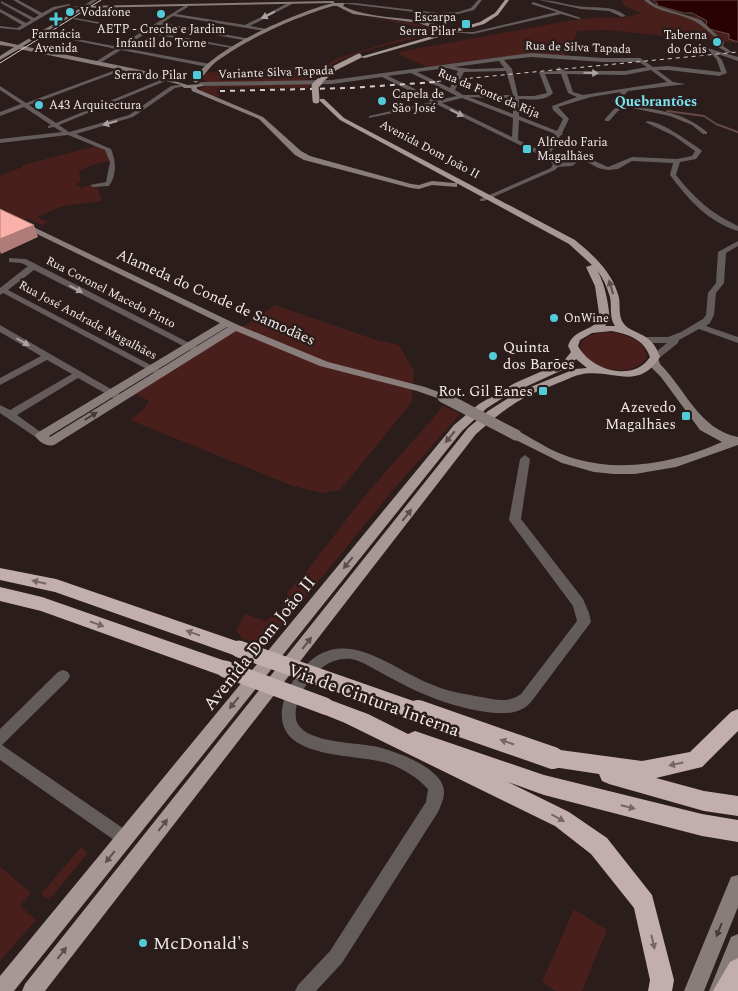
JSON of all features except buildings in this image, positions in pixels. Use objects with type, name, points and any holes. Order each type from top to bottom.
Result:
[{"type":"highway","name":"Via de Cintura Interna","points":[[0,574],[56,586],[553,758],[704,801],[738,806]]},
{"type":"highway","name":"Via de Cintura Interna","points":[[0,594],[42,604],[544,785],[702,825],[738,831]]},
{"type":"highway","points":[[351,716],[562,819],[599,846],[644,903],[662,980],[660,991]]},
{"type":"highway","points":[[553,758],[642,771],[695,760],[738,718]]},
{"type":"highway","points":[[725,991],[738,970]]},
{"type":"main road","points":[[451,32],[490,16],[502,0]]},
{"type":"main road","points":[[319,100],[322,86],[331,75],[344,65],[361,57],[451,32],[493,18],[501,11],[507,0]]},
{"type":"main road","name":"Avenida Dom João II","points":[[319,100],[336,120],[454,185],[572,242],[596,263],[608,279],[614,297],[618,323],[627,331]]},
{"type":"main road","name":"Avenida Dom João II","points":[[319,100],[342,119],[564,244],[587,264],[598,279],[603,297],[605,320],[597,329]]},
{"type":"main road","points":[[32,991],[472,431],[492,414],[522,394],[579,371],[604,371],[624,374],[642,371],[650,366],[654,358],[654,351],[643,339],[627,331],[611,328],[597,329],[581,334],[575,339],[573,346],[575,353],[586,364],[604,371]]},
{"type":"main road","name":"Avenida Dom João II","points":[[1,991],[458,428],[477,411],[502,394],[567,364],[575,353]]},
{"type":"street","points":[[16,0],[42,15]]},
{"type":"street","points":[[57,0],[82,8],[335,3],[446,14],[470,11],[480,1]]},
{"type":"street","points":[[0,58],[95,0]]},
{"type":"street","points":[[20,54],[106,0]]},
{"type":"street","points":[[544,15],[530,8],[530,6],[541,0],[581,8],[608,9],[624,16]]},
{"type":"street","points":[[564,0],[575,1]]},
{"type":"street","points":[[646,0],[656,7],[699,21],[702,27],[717,35],[723,43],[720,46],[722,49],[738,55]]},
{"type":"street","points":[[3,2],[34,20]]},
{"type":"street","points":[[245,27],[292,3]]},
{"type":"street","points":[[454,185],[432,183],[419,187],[411,186],[307,158],[298,153],[261,118],[194,90],[208,65],[235,48],[265,30],[309,11],[335,3],[353,13],[418,22],[451,32],[473,33],[563,12]]},
{"type":"street","points":[[533,3],[579,18]]},
{"type":"street","points":[[0,27],[18,29],[50,9],[71,6]]},
{"type":"street","points":[[97,63],[186,6]]},
{"type":"street","points":[[0,10],[26,24]]},
{"type":"street","points":[[172,15],[265,30]]},
{"type":"street","points":[[68,17],[235,48]]},
{"type":"street","points":[[538,17],[554,20]]},
{"type":"street","points":[[159,24],[249,40]]},
{"type":"street","points":[[50,35],[208,65]]},
{"type":"street","points":[[0,43],[97,63],[184,85]]},
{"type":"street","points":[[371,117],[462,96],[540,98],[549,95],[542,72],[625,73],[652,68],[675,68],[720,74],[724,72],[719,60],[709,50],[738,59]]},
{"type":"street","name":"Rua de Silva Tapada","points":[[411,71],[531,54],[603,60],[638,59],[647,62],[652,68]]},
{"type":"street","points":[[500,58],[509,69],[516,88],[516,141]]},
{"type":"street","points":[[439,66],[463,70],[509,69]]},
{"type":"street","points":[[652,68],[672,82]]},
{"type":"street","points":[[0,114],[123,69]]},
{"type":"street","points":[[452,91],[460,72],[463,70]]},
{"type":"street","name":"Variante Silva Tapada","points":[[197,84],[309,83],[411,71]]},
{"type":"street","name":"Rua da Fonte da Rija","points":[[411,71],[462,96],[560,134]]},
{"type":"street","points":[[563,72],[571,93],[582,97]]},
{"type":"street","points":[[382,75],[546,156],[557,165],[570,165],[581,157],[601,168],[612,168],[625,160],[632,159],[678,161],[694,158],[699,151],[676,135],[648,122]]},
{"type":"street","points":[[28,137],[165,80]]},
{"type":"street","points":[[546,156],[560,134],[566,119],[554,107],[582,97],[672,82],[684,84]]},
{"type":"street","points":[[0,141],[67,134],[131,116],[172,87],[197,84]]},
{"type":"street","points":[[0,88],[67,134],[108,150],[113,162],[109,182],[107,185],[92,185]]},
{"type":"street","points":[[626,90],[615,101],[625,106],[658,110],[684,117],[695,123],[705,133]]},
{"type":"street","points":[[607,120],[616,110],[625,106]]},
{"type":"street","points":[[678,161],[672,175],[695,203],[707,213],[738,229]]},
{"type":"street","points":[[485,199],[553,169],[557,165]]},
{"type":"street","points":[[432,183],[437,175]]},
{"type":"street","name":"Alameda do Conde de Samodães","points":[[1,215],[231,325],[324,364],[421,389],[443,397],[573,463],[605,470],[634,471],[665,465],[720,448],[736,441]]},
{"type":"street","points":[[736,441],[723,438],[704,428],[665,375],[655,365],[654,358],[679,338],[707,321],[710,316],[712,294],[720,283],[722,252],[738,243]]},
{"type":"street","name":"Rua Coronel Macedo Pinto","points":[[12,260],[24,261],[32,267],[194,348]]},
{"type":"street","points":[[1,291],[32,267]]},
{"type":"street","name":"Rua José Andrade Magalhães","points":[[1,291],[156,370]]},
{"type":"street","points":[[78,374],[4,412],[45,439],[231,325]]},
{"type":"street","points":[[698,326],[738,340]]},
{"type":"street","points":[[0,328],[116,395]]},
{"type":"street","points":[[643,339],[662,342],[679,338]]},
{"type":"street","points":[[0,382],[47,356]]},
{"type":"street","points":[[642,371],[665,375]]},
{"type":"street","points":[[304,991],[336,957],[432,807],[436,799],[436,786],[425,774],[402,762],[369,752],[318,745],[298,736],[288,724],[287,711],[294,690],[300,680],[315,665],[330,655],[342,653],[355,654],[431,691],[461,700],[500,707],[517,705],[526,698],[584,622],[584,613],[514,520],[525,460]]},
{"type":"street","points":[[0,739],[63,676]]},
{"type":"street","points":[[0,751],[124,839]]},
{"type":"street","points":[[694,991],[738,884]]},
{"type":"street","points":[[719,991],[738,944]]},
{"type":"shaded area","points":[[622,0],[651,0],[656,6],[677,13],[699,17],[710,28],[734,33],[738,43],[604,30],[577,31],[564,56],[531,53],[428,67],[402,56],[398,52],[568,21],[598,17],[624,18],[641,13],[623,5]]},
{"type":"shaded area","points":[[653,0],[738,0],[738,42],[729,39],[729,34],[709,29],[706,25],[707,21],[692,13],[684,13],[655,5],[658,4]]},
{"type":"shaded area","points":[[355,15],[418,24],[439,31],[353,55],[323,71],[312,82],[208,82],[202,80],[207,73],[230,70],[325,66],[337,58],[428,31],[410,25]]},
{"type":"shaded area","points":[[310,84],[309,88],[223,87],[219,88],[216,93],[221,95],[215,97],[199,89],[208,85]]},
{"type":"shaded area","points":[[96,146],[106,150],[110,161],[92,165],[79,171],[81,182],[76,184],[81,188],[90,185],[97,187],[102,201],[63,206],[37,217],[48,222],[42,225],[27,218],[22,220],[0,207],[0,176],[23,165]]},
{"type":"shaded area","points":[[275,305],[376,340],[399,345],[414,371],[412,402],[340,490],[322,493],[293,486],[130,420],[143,410],[149,401],[133,393],[224,332],[246,325]]},
{"type":"shaded area","points":[[608,332],[633,338],[642,346],[647,358],[634,367],[619,370],[604,367],[591,361],[582,352],[581,344],[589,336]]},
{"type":"shaded area","points":[[442,405],[460,414],[393,490],[265,647],[243,639],[236,631],[245,614],[266,621],[280,610],[290,589],[307,571],[362,499],[441,409]]},
{"type":"shaded area","points":[[81,847],[88,853],[49,900],[41,894]]},
{"type":"shaded area","points":[[0,867],[31,893],[20,906],[36,920],[0,961]]},
{"type":"shaded area","points":[[574,909],[607,930],[582,991],[556,991],[542,982]]},
{"type":"waterway","points":[[667,111],[704,116],[716,124],[738,132]]},
{"type":"tram line","points":[[0,63],[101,0]]},
{"type":"railway","points":[[421,83],[738,52]]},
{"type":"railway","points":[[220,91],[350,88],[436,82]]},
{"type":"place","name":"Vodafone","points":[[70,12]]},
{"type":"place","name":"AETP - Creche e Jardim Infantil do Torne","points":[[161,14]]},
{"type":"place","name":"Farmácia Avenida","points":[[56,19]]},
{"type":"place","name":"Escarpa Serra Pilar","points":[[466,24]]},
{"type":"place","name":"Taberna do Cais","points":[[717,42]]},
{"type":"place","name":"Serra do Pilar","points":[[197,75]]},
{"type":"place","name":"Capela de São José","points":[[382,101]]},
{"type":"place","name":"A43 Arquitectura","points":[[39,105]]},
{"type":"place","name":"Alfredo Faria Magalhães","points":[[527,149]]},
{"type":"place","name":"OnWine","points":[[554,318]]},
{"type":"place","name":"Quinta dos Barões","points":[[493,356]]},
{"type":"place","name":"Rot. Gil Eanes","points":[[543,391]]},
{"type":"place","name":"Azevedo Magalhães","points":[[686,416]]},
{"type":"place","name":"McDonald's","points":[[143,943]]},
{"type":"district","name":"Quebrantões","points":[[656,101]]}]
